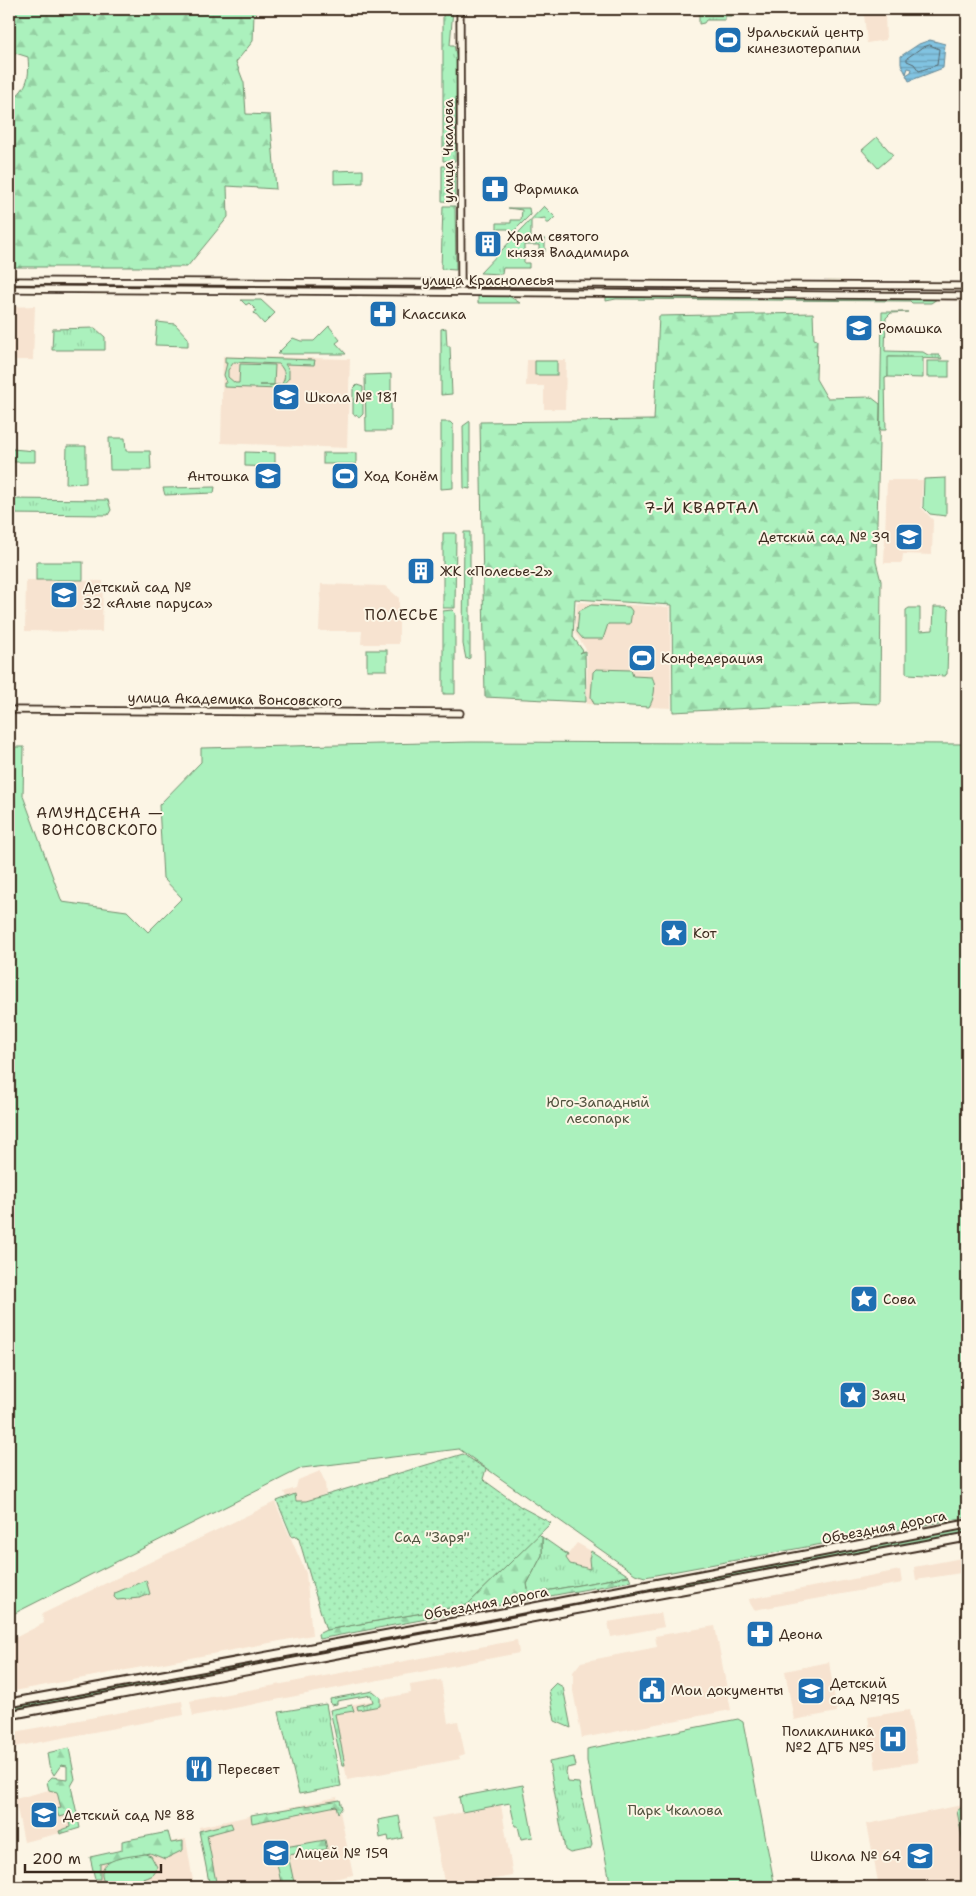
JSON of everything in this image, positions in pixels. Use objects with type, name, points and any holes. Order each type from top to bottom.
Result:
[{"type":"main road","name":"Объездная дорога","points":[[9,1703],[476,1618],[967,1524]]},
{"type":"main road","name":"Объездная дорога","points":[[9,1715],[967,1537]]},
{"type":"street","name":"улица Чкалова","points":[[460,9],[461,292]]},
{"type":"street","name":"улица Краснолесья","points":[[9,281],[967,286]]},
{"type":"street","points":[[233,282],[233,291]]},
{"type":"street","name":"улица Краснолесья","points":[[9,289],[967,296]]},
{"type":"street","name":"улица Академика Вонсовского","points":[[9,710],[460,713]]},
{"type":"shaded area","points":[[864,14],[885,14],[886,40],[867,43]]},
{"type":"shaded area","points":[[35,306],[33,360],[9,360],[9,307]]},
{"type":"shaded area","name":"Школа № 181","points":[[223,356],[350,359],[347,448],[221,443]]},
{"type":"shaded area","points":[[527,360],[566,360],[565,409],[544,409],[544,386],[526,386]]},
{"type":"shaded area","name":"Детский сад № 39","points":[[887,480],[923,480],[921,507],[933,520],[932,555],[903,554],[902,563],[884,563]]},
{"type":"shaded area","name":"Детский сад № 32 «Алые паруса»","points":[[26,580],[103,581],[102,632],[25,631]]},
{"type":"shaded area","points":[[321,584],[385,586],[399,598],[399,644],[361,644],[362,631],[319,631]]},
{"type":"shaded area","points":[[577,602],[670,607],[671,708],[587,704],[587,651],[575,633]]},
{"type":"shaded area","points":[[320,1471],[325,1482],[326,1494],[306,1501],[296,1501],[295,1495],[286,1497],[284,1492],[296,1488],[298,1480]]},
{"type":"shaded area","points":[[275,1502],[306,1573],[312,1635],[9,1692],[9,1641],[44,1623],[42,1614]]},
{"type":"shaded area","points":[[577,1543],[591,1551],[589,1559],[590,1569],[570,1564],[566,1557]]},
{"type":"shaded area","points":[[967,1557],[967,1572],[916,1580],[914,1567]]},
{"type":"shaded area","points":[[900,1570],[902,1583],[754,1610],[749,1599]]},
{"type":"shaded area","points":[[661,1613],[664,1627],[611,1637],[608,1622]]},
{"type":"shaded area","points":[[715,1626],[731,1710],[582,1738],[573,1691],[573,1672],[581,1662],[657,1647],[655,1636]]},
{"type":"shaded area","points":[[517,1640],[519,1653],[193,1716],[190,1701]]},
{"type":"shaded area","name":"Детский сад №195","points":[[829,1662],[837,1712],[794,1720],[785,1671]]},
{"type":"shaded area","points":[[441,1680],[448,1723],[458,1721],[465,1754],[459,1756],[460,1759],[347,1780],[334,1708],[411,1693],[410,1685]]},
{"type":"shaded area","points":[[182,1701],[184,1715],[9,1748],[9,1733]]},
{"type":"shaded area","name":"Поликлиника №2 ДГБ №5","points":[[909,1710],[918,1762],[876,1769],[868,1717]]},
{"type":"shaded area","name":"Детский сад № 88","points":[[64,1786],[73,1830],[24,1842],[15,1799]]},
{"type":"shaded area","name":"Лицей № 159","points":[[337,1797],[353,1875],[295,1887],[210,1887],[199,1827]]},
{"type":"shaded area","points":[[501,1805],[513,1876],[445,1887],[432,1818]]},
{"type":"shaded area","name":"Школа № 64","points":[[962,1805],[967,1810],[967,1887],[879,1887],[867,1824]]},
{"type":"shaded area","points":[[186,1839],[194,1887],[98,1887],[93,1857]]},
{"type":"green space","points":[[9,9],[260,9],[254,14],[253,41],[236,62],[244,83],[246,114],[270,115],[276,189],[227,186],[228,217],[187,267],[9,267],[9,103],[26,83],[28,78],[28,57],[9,51]]},
{"type":"green space","points":[[443,9],[453,9],[450,45],[454,45],[457,59],[455,161],[443,161]]},
{"type":"green space","points":[[706,10],[732,10],[732,16],[725,16],[725,20],[706,20],[704,23],[699,24],[699,12]]},
{"type":"green space","points":[[877,137],[893,155],[878,168],[862,150]]},
{"type":"green space","points":[[442,166],[455,166],[455,202],[442,201]]},
{"type":"green space","points":[[363,170],[363,183],[334,184],[334,171]]},
{"type":"green space","points":[[443,206],[455,206],[456,270],[441,269]]},
{"type":"green space","points":[[544,206],[555,217],[549,223],[546,223],[545,218],[531,220],[531,242],[542,242],[545,239],[545,252],[539,251],[539,245],[524,245],[524,263],[529,263],[529,268],[503,268],[502,274],[480,273]]},
{"type":"green space","points":[[508,208],[529,208],[530,215],[513,232],[508,229],[497,229],[497,223],[511,223],[511,220],[521,220],[522,210]]},
{"type":"green space","points":[[478,296],[509,296],[520,303],[478,303]]},
{"type":"green space","points":[[606,297],[937,299],[931,303],[912,303],[910,301],[616,299],[606,301]]},
{"type":"green space","points":[[241,300],[261,300],[275,313],[264,324],[254,313],[256,310],[249,303],[246,305]]},
{"type":"green space","points":[[882,312],[908,312],[891,313],[886,318],[885,351],[923,352],[928,355],[940,355],[942,359],[889,357],[888,377],[885,378],[886,430],[880,430]]},
{"type":"green space","points":[[813,313],[814,339],[817,340],[816,379],[827,398],[871,397],[880,404],[876,562],[881,581],[880,704],[853,703],[673,712],[672,605],[575,599],[573,637],[583,651],[580,653],[585,651],[586,702],[485,697],[480,422],[654,420],[659,316]]},
{"type":"green space","points":[[157,322],[175,324],[188,338],[188,346],[155,345]]},
{"type":"green space","points":[[329,326],[340,340],[336,343],[346,354],[277,354],[293,338],[301,341],[314,341]]},
{"type":"green space","points":[[95,328],[105,337],[105,350],[52,350],[53,329]]},
{"type":"green space","points":[[446,328],[447,346],[450,346],[452,394],[441,395],[441,329]]},
{"type":"green space","points":[[225,357],[315,360],[314,365],[285,364],[289,370],[289,378],[279,389],[224,387],[224,383],[227,383],[224,375],[227,363],[225,363]],"holes":[[[234,362],[279,364],[284,374],[281,385],[274,385],[275,365],[240,364],[239,383],[235,383],[228,377],[228,370]]]},
{"type":"green space","points":[[888,357],[923,357],[923,378],[888,377]]},
{"type":"green space","points":[[535,361],[557,361],[557,375],[535,375]]},
{"type":"green space","points":[[927,361],[949,361],[949,377],[927,377]]},
{"type":"green space","points":[[391,374],[391,431],[366,431],[365,375]]},
{"type":"green space","points":[[357,385],[363,387],[363,414],[360,417],[353,414],[353,389]]},
{"type":"green space","points":[[470,421],[470,489],[464,488],[463,426]]},
{"type":"green space","points":[[441,422],[450,422],[453,425],[453,488],[441,489]]},
{"type":"green space","points":[[9,428],[12,449],[35,451],[35,462],[9,462]]},
{"type":"green space","points":[[109,438],[125,438],[126,451],[150,451],[151,470],[110,470]]},
{"type":"green space","points":[[67,446],[86,446],[86,483],[66,484]]},
{"type":"green space","points":[[245,452],[275,453],[275,467],[245,466]]},
{"type":"green space","points":[[323,453],[356,453],[356,464],[323,464]]},
{"type":"green space","points":[[946,478],[946,516],[930,514],[923,507],[924,479]]},
{"type":"green space","points":[[215,487],[214,493],[165,495],[163,488]]},
{"type":"green space","points":[[9,499],[108,500],[111,510],[108,515],[9,514]]},
{"type":"green space","points":[[464,532],[470,532],[470,658],[466,659],[463,644]]},
{"type":"green space","points":[[443,533],[456,533],[455,608],[443,608]]},
{"type":"green space","points":[[36,562],[83,562],[83,580],[36,580]]},
{"type":"green space","points":[[591,605],[629,607],[632,611],[630,624],[608,624],[603,639],[583,639],[577,632],[579,611]]},
{"type":"green space","points":[[934,607],[946,607],[949,610],[947,674],[944,676],[908,674],[906,673],[906,610],[909,608],[920,608],[920,631],[933,630]]},
{"type":"green space","points":[[452,610],[455,613],[455,694],[443,694],[443,611]]},
{"type":"green space","points":[[367,650],[387,650],[387,670],[367,670]]},
{"type":"green space","points":[[596,669],[631,670],[633,676],[652,677],[654,680],[654,692],[649,707],[594,704],[591,697],[593,672]]},
{"type":"green space","name":"Юго-Западный лесопарк","points":[[471,742],[967,744],[967,1517],[645,1577],[635,1574],[459,1449],[302,1468],[9,1616],[9,747],[24,747],[23,796],[62,902],[127,911],[148,932],[182,898],[163,878],[159,805],[201,762],[201,748]]},
{"type":"green space","name":"Сад \"Заря\"","points":[[463,1454],[486,1469],[483,1479],[485,1481],[521,1507],[551,1523],[467,1605],[326,1630],[298,1536],[292,1537],[277,1501],[295,1494],[296,1501],[306,1501]]},
{"type":"green space","points":[[967,1527],[967,1533],[9,1711],[9,1707]]},
{"type":"green space","points":[[539,1534],[542,1537],[542,1555],[527,1584],[529,1594],[629,1576],[631,1581],[319,1639],[318,1634],[326,1630],[467,1605]]},
{"type":"green space","points":[[542,1537],[568,1555],[566,1558],[570,1564],[590,1569],[589,1559],[591,1551],[629,1576],[529,1594],[527,1584],[542,1555]]},
{"type":"green space","points":[[146,1580],[150,1594],[140,1598],[117,1600],[114,1597],[115,1593]]},
{"type":"green space","points":[[556,1683],[563,1687],[571,1728],[555,1721],[549,1690]]},
{"type":"green space","points":[[373,1691],[380,1697],[380,1706],[358,1710],[357,1706],[373,1702],[371,1695],[337,1701],[337,1704],[331,1705],[330,1699]]},
{"type":"green space","points":[[326,1704],[341,1786],[299,1794],[279,1712]]},
{"type":"green space","points":[[352,1705],[354,1711],[335,1714],[345,1765],[342,1765],[330,1710]]},
{"type":"green space","name":"Парк Чкалова","points":[[738,1719],[743,1722],[775,1887],[611,1887],[587,1761],[587,1749]]},
{"type":"green space","points":[[69,1748],[75,1779],[71,1786],[80,1828],[60,1834],[59,1831],[70,1827],[68,1815],[59,1817],[56,1809],[61,1808],[57,1792],[49,1790],[47,1782],[52,1777],[67,1779],[67,1766],[61,1765],[54,1775],[49,1766],[47,1753]]},
{"type":"green space","points":[[574,1757],[576,1766],[567,1768],[566,1772],[568,1782],[579,1783],[592,1845],[590,1849],[570,1853],[565,1850],[549,1762]]},
{"type":"green space","points":[[523,1785],[533,1837],[521,1839],[518,1826],[515,1826],[510,1803],[462,1812],[459,1797]]},
{"type":"green space","points":[[340,1800],[342,1808],[338,1813],[336,1806],[252,1823],[251,1815]]},
{"type":"green space","points":[[962,1807],[967,1807],[967,1845],[963,1842],[957,1811]]},
{"type":"green space","points":[[399,1816],[403,1838],[389,1841],[388,1836],[380,1838],[378,1820]]},
{"type":"green space","points":[[231,1823],[233,1828],[207,1835],[217,1887],[210,1887],[199,1831]]},
{"type":"green space","points":[[168,1832],[171,1843],[183,1841],[183,1850],[165,1859],[150,1853],[100,1864],[100,1879],[95,1879],[90,1857],[122,1850],[122,1841]]},
{"type":"green space","points":[[283,1839],[285,1847],[325,1840],[327,1849],[288,1855],[295,1887],[282,1887],[272,1841]]},
{"type":"green space","points":[[145,1854],[151,1856],[157,1867],[150,1877],[120,1883],[103,1880],[102,1872],[109,1862],[123,1857]]},
{"type":"water","points":[[930,40],[945,44],[943,68],[909,81],[906,75],[912,69],[908,68],[906,74],[901,64],[901,56],[919,44]]},
{"type":"place","name":"Уральский центр кинезиотерапии","points":[[728,40]]},
{"type":"place","name":"Фармика","points":[[495,189]]},
{"type":"place","name":"Храм святого князя Владимира","points":[[488,244]]},
{"type":"place","name":"Классика","points":[[383,314]]},
{"type":"place","name":"Ромашка","points":[[859,328]]},
{"type":"place","name":"Школа № 181","points":[[286,397]]},
{"type":"place","name":"Антошка","points":[[268,476]]},
{"type":"place","name":"Ход Конём","points":[[345,476]]},
{"type":"place","name":"Детский сад № 39","points":[[909,537]]},
{"type":"place","name":"ЖК «Полесье-2»","points":[[421,571]]},
{"type":"place","name":"Детский сад № 32 «Алые паруса»","points":[[64,595]]},
{"type":"place","name":"Конфедерация","points":[[642,658]]},
{"type":"place","name":"Кот","points":[[674,933]]},
{"type":"place","name":"Сова","points":[[864,1299]]},
{"type":"place","name":"Заяц","points":[[853,1395]]},
{"type":"place","name":"Деона","points":[[760,1634]]},
{"type":"place","name":"Мои документы","points":[[652,1690]]},
{"type":"place","name":"Детский сад №195","points":[[811,1691]]},
{"type":"place","name":"Поликлиника №2 ДГБ №5","points":[[893,1739]]},
{"type":"place","name":"Пересвет","points":[[199,1769]]},
{"type":"place","name":"Детский сад № 88","points":[[44,1815]]},
{"type":"place","name":"Лицей № 159","points":[[276,1853]]},
{"type":"place","name":"Школа № 64","points":[[920,1856]]},
{"type":"district","name":"7-Й КВАРТАЛ","points":[[702,507]]},
{"type":"district","name":"ПОЛЕСЬЕ","points":[[402,615]]},
{"type":"district","name":"АМУНДСЕНА — ВОНСОВСКОГО","points":[[100,822]]}]
